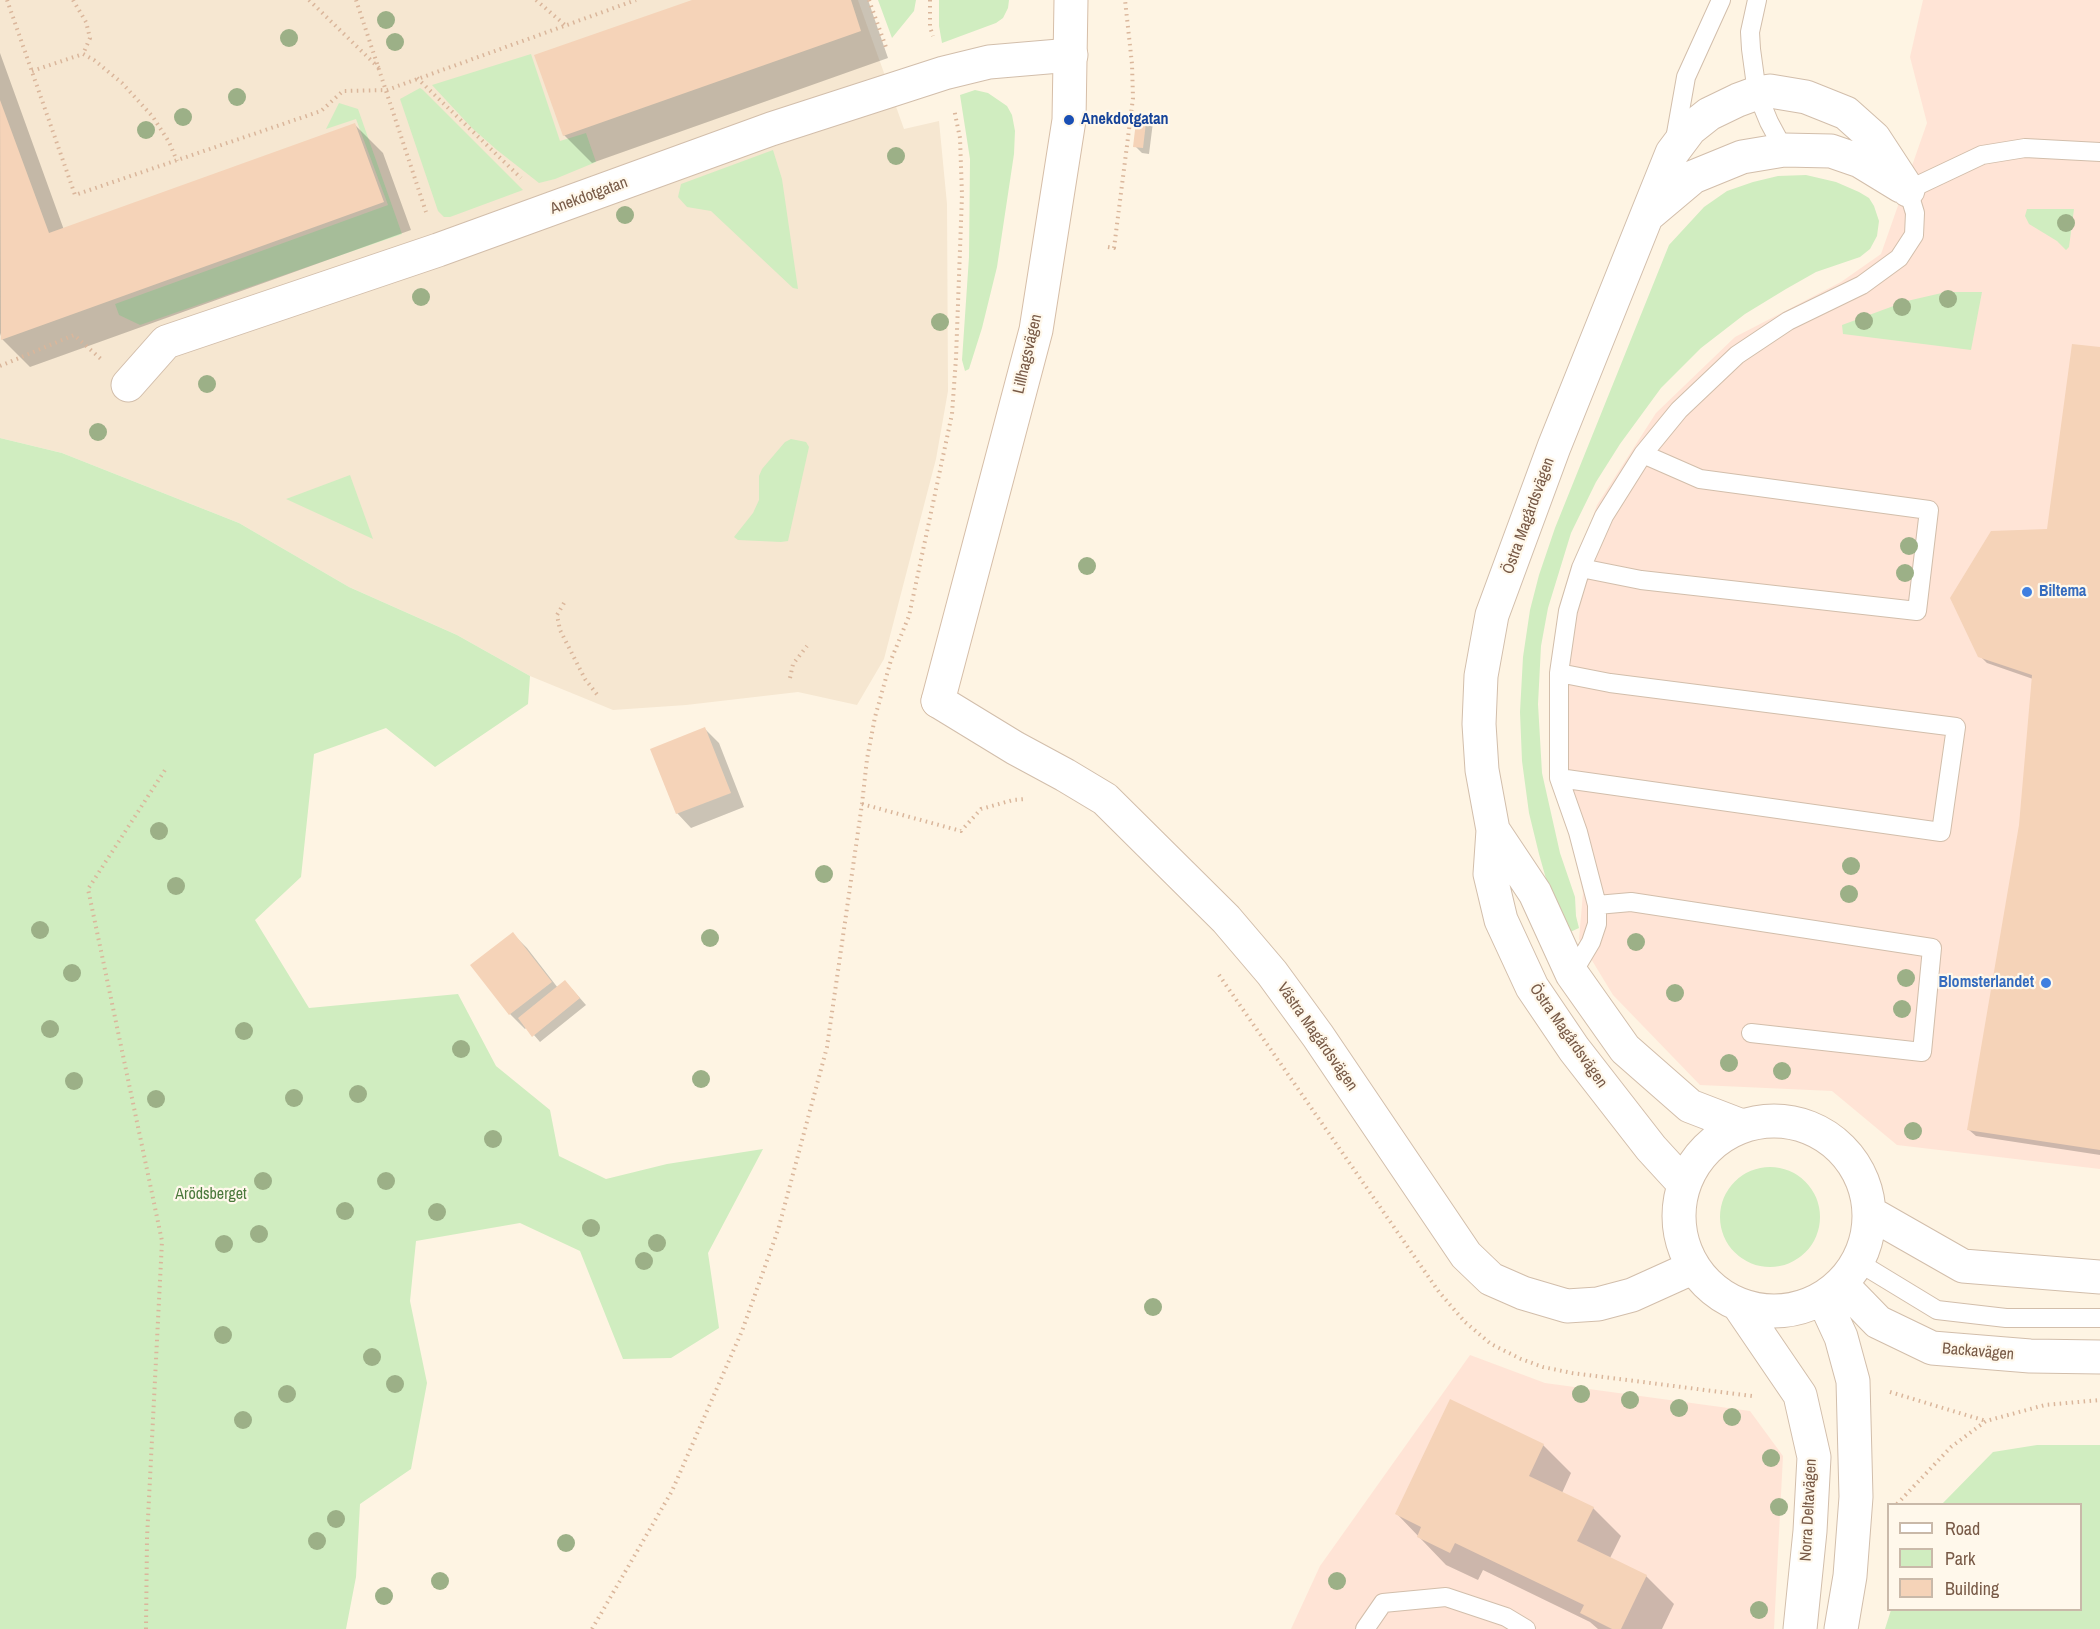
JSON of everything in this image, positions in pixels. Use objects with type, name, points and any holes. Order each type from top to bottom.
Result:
[{"type":"street","name":"Lillhagsvägen","points":[[938,701],[1036,330],[1069,120],[1071,0]]},
{"type":"street","name":"Anekdotgatan","points":[[128,385],[166,342],[438,250],[771,129],[945,73],[989,62],[1071,55]]},
{"type":"street","name":"Östra Magårdsvägen","points":[[1684,1184],[1651,1148],[1595,1076],[1532,987],[1501,920],[1490,874],[1492,831],[1482,770],[1479,724],[1481,676],[1492,615],[1554,447],[1672,153],[1690,129],[1709,114],[1757,93],[1770,92],[1806,97],[1846,113],[1874,138],[1908,190]]},
{"type":"street","name":"Östra Magårdsvägen","points":[[1647,215],[1693,177],[1742,157],[1784,150],[1831,151],[1860,161],[1908,190]]},
{"type":"street","name":"Västra Magårdsvägen","points":[[938,701],[1105,799],[1226,919],[1272,973],[1318,1036],[1466,1255],[1491,1278],[1523,1293],[1567,1306],[1588,1305],[1632,1295],[1694,1267]]},
{"type":"street","name":"Östra Magårdsvägen","points":[[1492,831],[1535,893],[1572,974],[1625,1049],[1690,1106],[1742,1126]]},
{"type":"street","points":[[1780,1120],[1805,1125],[1828,1137],[1847,1154],[1861,1176],[1866,1188],[1870,1213],[1866,1241],[1841,1281],[1803,1307],[1781,1311],[1760,1310],[1738,1304],[1713,1289],[1694,1267],[1684,1248],[1679,1205],[1684,1184],[1690,1171],[1707,1148],[1717,1139],[1742,1126],[1761,1121],[1780,1120]]},
{"type":"street","points":[[1870,1213],[1963,1266],[2100,1277]]},
{"type":"street","points":[[1841,1281],[1841,1337],[1853,1380],[1856,1497],[1850,1576],[1841,1629]]},
{"type":"street","name":"Backavägen","points":[[1841,1281],[1878,1322],[1932,1348],[2030,1356],[2100,1357]]},
{"type":"street","name":"Norra Deltavägen","points":[[1738,1304],[1800,1395],[1814,1457],[1810,1531],[1800,1629]]},
{"type":"lane","points":[[1672,153],[1686,77],[1721,0]]},
{"type":"lane","points":[[1757,0],[1750,41],[1757,93],[1784,150]]},
{"type":"lane","points":[[1572,974],[1591,942],[1597,924],[1596,905],[1578,832],[1559,778],[1559,673],[1568,611],[1581,568],[1604,516],[1643,454],[1678,410],[1737,355],[1788,321],[1863,285],[1899,258],[1914,235],[1915,213],[1908,190],[1982,155],[2025,148],[2100,152]]},
{"type":"lane","points":[[1581,568],[1641,580],[1917,611],[1929,510],[1700,479],[1643,454]]},
{"type":"lane","points":[[1559,673],[1610,683],[1956,727],[1941,832],[1559,778]]},
{"type":"lane","points":[[1596,905],[1631,903],[1932,948],[1922,1052],[1751,1032]]},
{"type":"lane","points":[[1841,1281],[1937,1310],[2006,1318],[2100,1318]]},
{"type":"lane","points":[[1365,1629],[1383,1603],[1446,1598],[1506,1617],[1526,1629]]},
{"type":"path","points":[[7,0],[75,195],[321,111],[343,91],[387,90],[636,0]]},
{"type":"path","points":[[32,71],[83,54],[90,38],[86,22],[73,0]]},
{"type":"path","points":[[309,0],[380,70]]},
{"type":"path","points":[[356,0],[438,250]]},
{"type":"path","points":[[536,0],[565,25]]},
{"type":"path","points":[[869,0],[881,33]]},
{"type":"path","points":[[592,1629],[672,1491],[742,1331],[778,1230],[827,1047],[873,728],[891,660],[909,616],[952,414],[962,195],[960,138],[945,73],[930,27],[930,0]]},
{"type":"path","points":[[1108,247],[1114,248],[1133,98],[1125,0]]},
{"type":"path","points":[[83,54],[122,83],[153,117],[177,160]]},
{"type":"path","points":[[417,78],[534,190],[544,212]]},
{"type":"path","points":[[1122,124],[1129,126]]},
{"type":"path","points":[[0,366],[74,335],[128,385]]},
{"type":"path","points":[[564,603],[557,615],[560,630],[585,680],[598,697]]},
{"type":"path","points":[[790,678],[794,664],[807,646]]},
{"type":"path","points":[[146,1629],[147,1538],[162,1241],[88,889],[165,770]]},
{"type":"path","points":[[1898,1503],[1951,1447],[1986,1421],[2045,1405],[2100,1400]]},
{"type":"shaded area","points":[[0,0],[858,0],[904,129],[939,121],[947,204],[948,391],[936,459],[884,659],[857,705],[798,692],[686,705],[613,710],[530,676],[457,635],[349,587],[239,523],[62,453],[0,438]]},
{"type":"shaded area","points":[[1923,0],[2100,0],[2100,1169],[1897,1145],[1832,1091],[1700,1085],[1613,995],[1579,939],[1583,893],[1550,745],[1557,618],[1597,505],[1656,413],[1735,337],[1841,282],[1881,254],[1927,123],[1910,57]]},
{"type":"shaded area","points":[[1470,1355],[1545,1383],[1750,1411],[1783,1456],[1774,1629],[1291,1629],[1320,1566]]},
{"type":"green space","points":[[878,0],[916,0],[914,11],[892,38]]},
{"type":"green space","points":[[939,0],[1009,0],[1003,18],[996,23],[942,43],[939,26]]},
{"type":"green space","points":[[531,54],[560,141],[586,133],[596,162],[539,183],[472,128],[432,85]]},
{"type":"green space","points":[[420,88],[523,190],[450,217],[444,217],[438,211],[400,99]]},
{"type":"green space","points":[[975,90],[988,93],[1007,106],[1012,115],[1015,131],[1014,154],[997,267],[982,328],[969,369],[965,371],[962,360],[969,257],[970,159],[960,95]]},
{"type":"green space","points":[[339,103],[358,109],[402,234],[140,325],[119,315],[115,304],[388,205],[356,119],[326,129]]},
{"type":"green space","points":[[773,150],[782,179],[798,289],[793,288],[711,211],[687,207],[678,197],[681,184]]},
{"type":"green space","points":[[1806,175],[1836,182],[1869,198],[1879,221],[1877,236],[1870,249],[1860,257],[1816,272],[1786,289],[1745,314],[1701,348],[1661,388],[1620,444],[1596,482],[1571,533],[1548,608],[1541,646],[1538,704],[1542,773],[1560,853],[1575,897],[1579,928],[1568,933],[1552,900],[1539,854],[1529,813],[1522,761],[1520,712],[1523,657],[1530,610],[1539,575],[1555,528],[1669,245],[1704,207],[1727,191],[1778,176]]},
{"type":"green space","points":[[2027,209],[2074,209],[2069,247],[2066,250],[2057,241],[2029,224],[2025,216]]},
{"type":"green space","points":[[1946,292],[1982,292],[1971,350],[1843,334],[1842,325],[1907,301]]},
{"type":"green space","name":"Arödsberget","points":[[0,438],[62,453],[239,523],[349,587],[457,635],[530,676],[528,704],[435,767],[386,728],[314,754],[301,877],[255,920],[309,1008],[458,994],[496,1066],[550,1110],[559,1156],[606,1179],[667,1164],[763,1149],[708,1253],[719,1328],[671,1358],[623,1359],[580,1251],[520,1223],[416,1241],[410,1301],[427,1383],[411,1469],[360,1504],[356,1577],[346,1629],[0,1629]]},
{"type":"green space","points":[[791,439],[806,442],[809,447],[788,541],[738,540],[734,537],[753,513],[759,500],[759,476],[762,469],[785,442]]},
{"type":"green space","points":[[350,475],[373,539],[286,499]]},
{"type":"green space","points":[[1770,1167],[1789,1171],[1805,1182],[1816,1198],[1820,1217],[1816,1236],[1805,1252],[1789,1263],[1770,1267],[1751,1263],[1735,1252],[1724,1236],[1720,1217],[1724,1198],[1735,1182],[1751,1171]]},
{"type":"green space","points":[[2037,1445],[2100,1445],[2100,1629],[1885,1629],[1891,1611],[2082,1611],[2082,1503],[1943,1503],[1993,1452]]},
{"type":"building","points":[[692,0],[851,0],[861,31],[563,136],[534,55]]},
{"type":"building","points":[[0,100],[49,233],[355,123],[384,202],[1,340]]},
{"type":"building","points":[[1137,113],[1147,114],[1143,148],[1133,147]]},
{"type":"building","points":[[2072,344],[2100,347],[2100,1150],[1967,1130],[2019,825],[2032,675],[1978,657],[1950,598],[1991,531],[2047,529]]},
{"type":"building","points":[[705,727],[731,793],[676,814],[650,749]]},
{"type":"building","points":[[513,932],[552,982],[509,1015],[470,965]]},
{"type":"building","points":[[565,980],[580,998],[532,1037],[518,1018]]},
{"type":"building","points":[[1450,1399],[1544,1444],[1529,1476],[1594,1507],[1577,1541],[1647,1575],[1621,1629],[1612,1629],[1580,1613],[1584,1605],[1455,1543],[1450,1553],[1417,1537],[1421,1527],[1395,1514]]},
{"type":"place","name":"Anekdotgatan","points":[[1069,120]]},
{"type":"place","name":"Biltema","points":[[2027,592]]},
{"type":"place","name":"Blomsterlandet","points":[[2046,983]]}]
